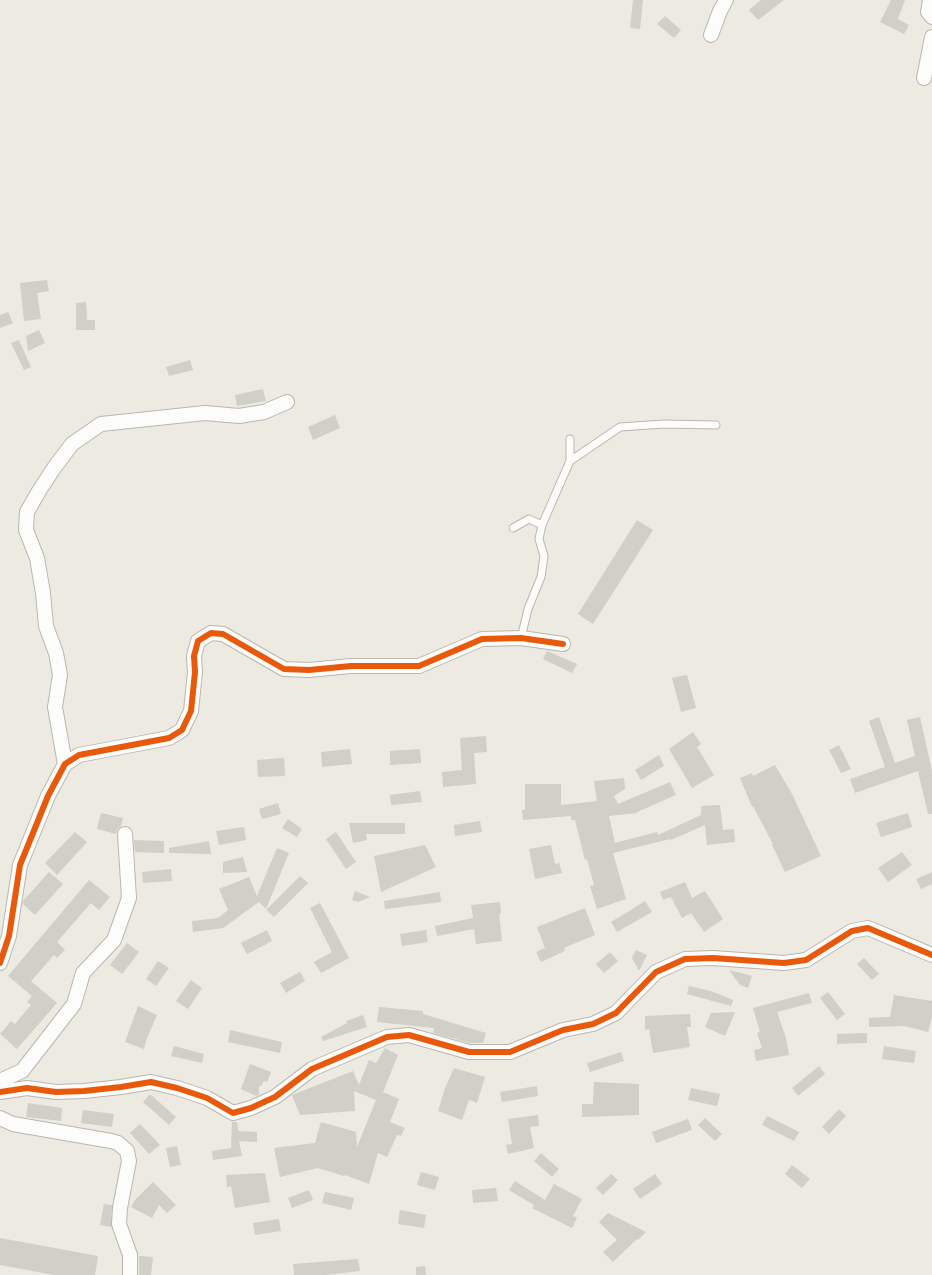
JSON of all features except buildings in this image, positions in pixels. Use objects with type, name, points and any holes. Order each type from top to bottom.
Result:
[{"type":"street","points":[[711,35],[726,0]]},
{"type":"street","points":[[930,0],[928,12],[932,17]]},
{"type":"street","points":[[924,78],[932,37]]},
{"type":"street","points":[[65,764],[55,707],[60,675],[56,653],[46,626],[38,558],[26,530],[27,512],[39,491],[72,444],[101,424],[205,413],[239,416],[264,412],[287,402]]},
{"type":"street","points":[[0,963],[9,936],[20,865],[48,796],[65,764],[79,755],[169,738],[182,730],[191,711],[195,672],[194,656],[198,641],[211,633],[223,634],[284,669],[310,670],[351,666],[419,666],[482,639],[521,638],[563,644]]},
{"type":"street","points":[[1,1083],[22,1071],[74,1004],[82,973],[114,940],[130,898],[125,834]]},
{"type":"street","points":[[1,1083],[56,1092],[84,1091],[151,1082],[208,1098],[232,1112],[251,1108],[275,1097],[312,1069],[387,1037],[409,1035],[470,1052],[510,1052],[563,1030],[593,1024],[616,1013],[656,972],[685,959],[713,958],[784,963],[806,960],[852,931],[868,928],[932,955]]},
{"type":"street","points":[[0,1118],[13,1124],[111,1141],[118,1143],[127,1151],[129,1161],[120,1208],[119,1224],[130,1256],[130,1275]]},
{"type":"lane","points":[[570,461],[620,427],[664,424],[716,425]]},
{"type":"lane","points":[[521,638],[528,609],[541,577],[544,556],[539,539],[542,525],[570,461],[570,439]]},
{"type":"lane","points":[[513,528],[529,519],[542,525]]},
{"type":"cycle path","points":[[0,963],[9,936],[20,865],[48,796],[65,764],[79,755],[169,738],[182,730],[191,711],[195,672],[194,656],[198,641],[211,633],[223,634],[284,669],[309,670],[351,666],[419,666],[482,639],[521,638],[563,644]]},
{"type":"cycle path","points":[[0,1092],[27,1088],[56,1092],[84,1091],[151,1082],[207,1098],[233,1113],[251,1108],[275,1097],[312,1069],[387,1037],[409,1035],[469,1052],[510,1052],[563,1030],[593,1024],[616,1013],[656,972],[685,959],[713,958],[784,963],[806,960],[852,931],[868,928],[932,955]]}]
